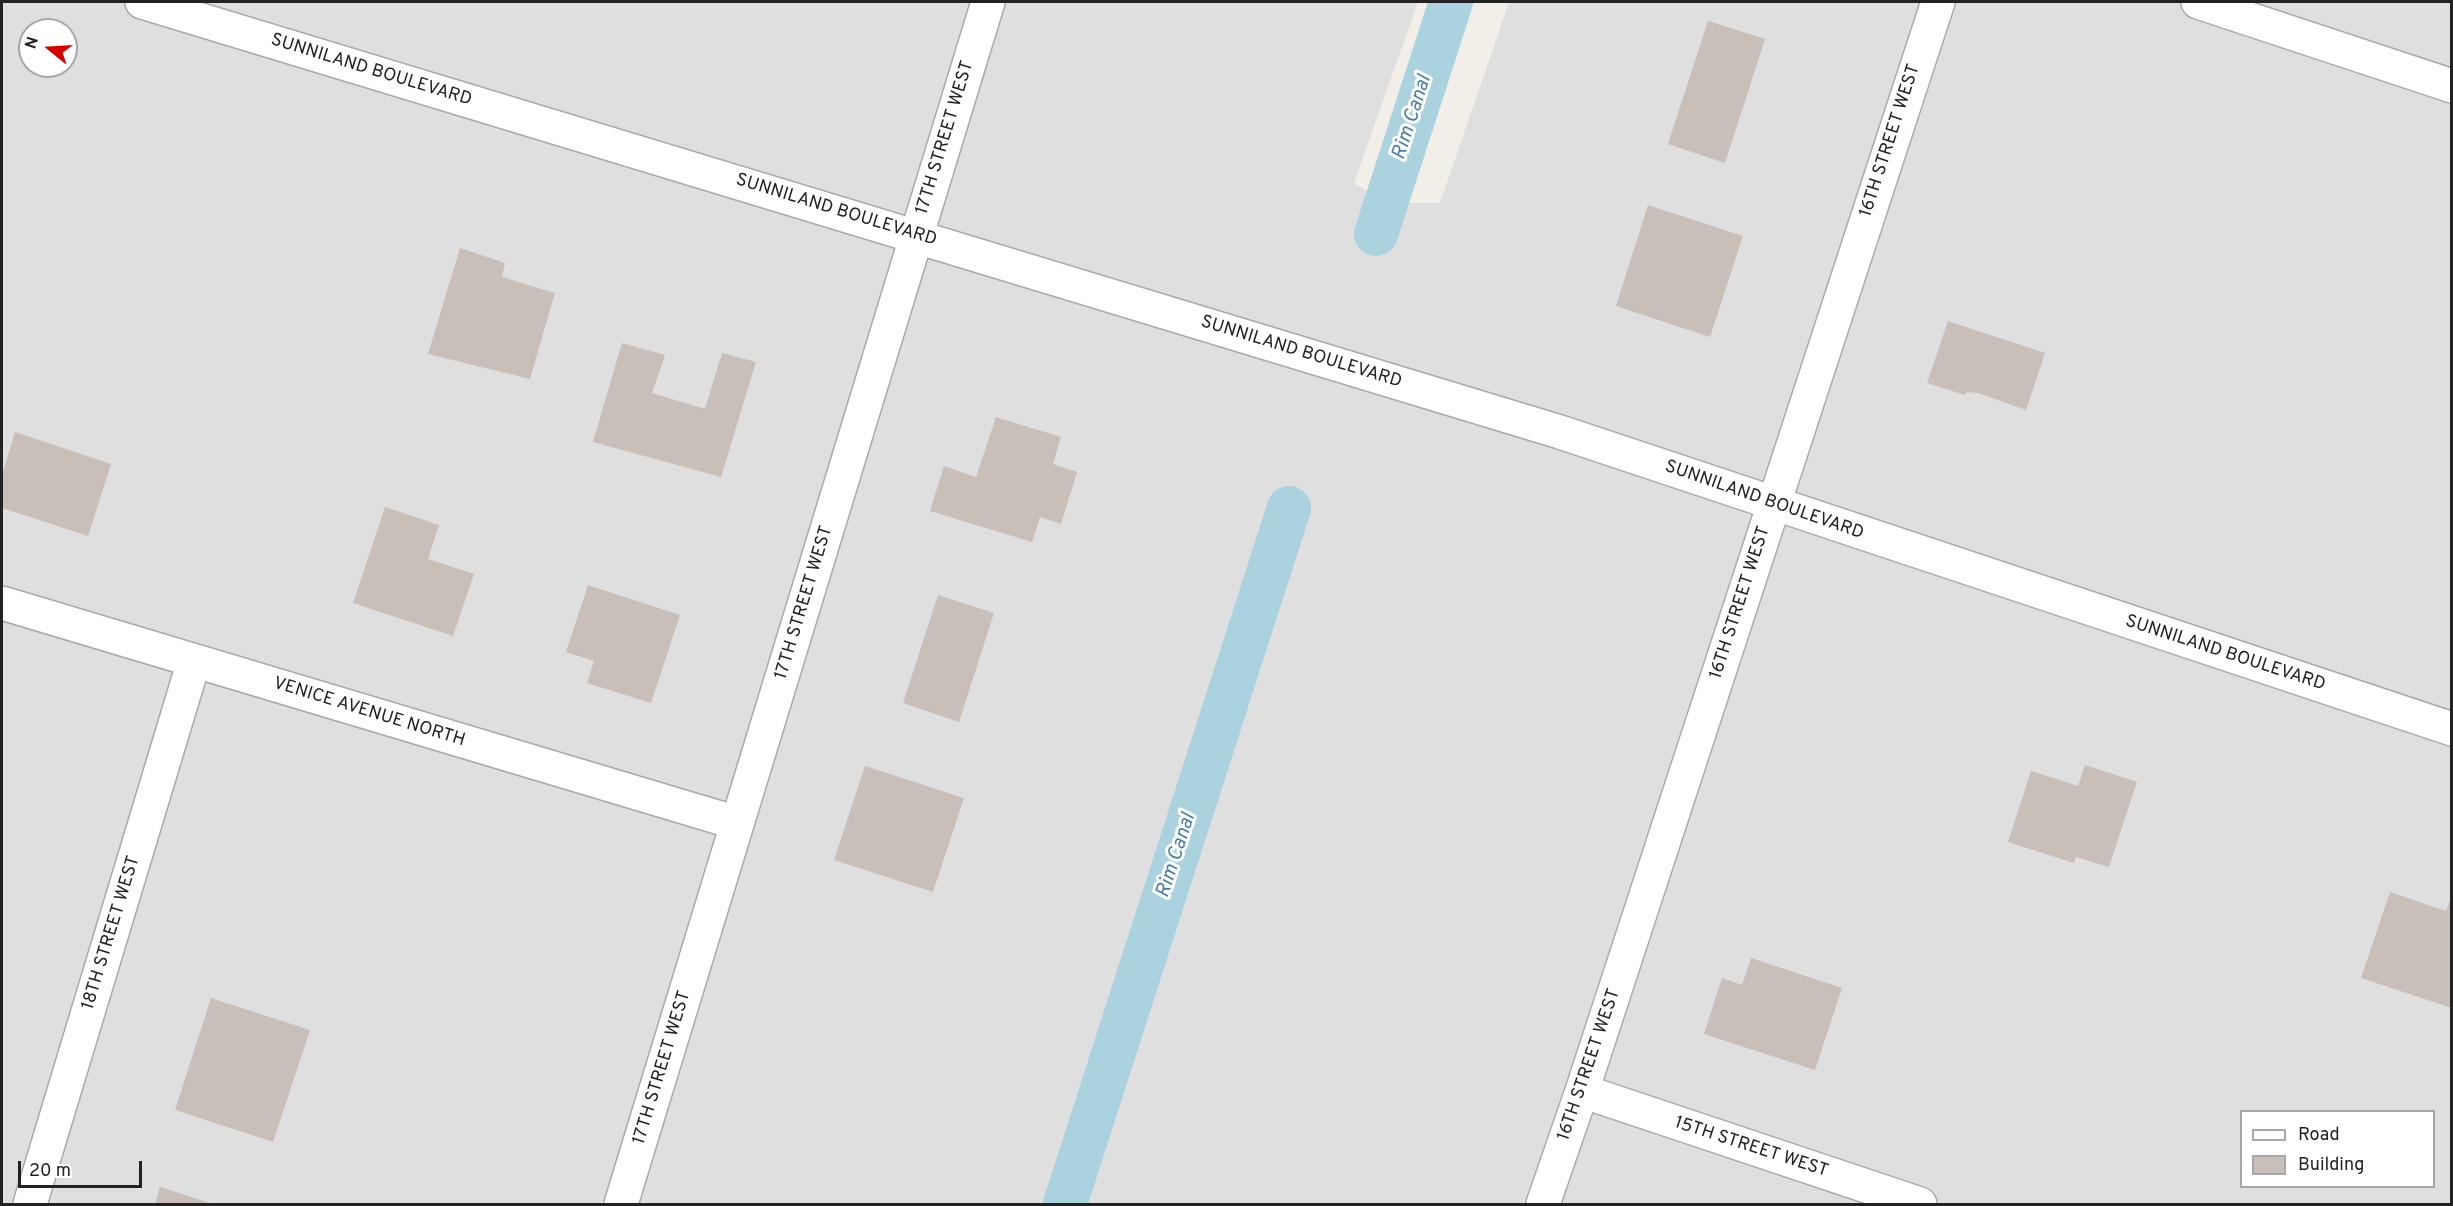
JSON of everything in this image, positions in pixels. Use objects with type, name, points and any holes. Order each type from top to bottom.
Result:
[{"type":"street","name":"SUNNILAND BOULEVARD","points":[[142,2],[1560,432],[2451,729]]},
{"type":"street","name":"17TH STREET WEST","points":[[621,1204],[988,2]]},
{"type":"street","name":"16TH STREET WEST","points":[[1543,1204],[1938,2]]},
{"type":"street","points":[[2198,2],[2451,86]]},
{"type":"street","name":"VENICE AVENUE NORTH","points":[[2,603],[737,823]]},
{"type":"street","name":"18TH STREET WEST","points":[[30,1204],[194,661]]},
{"type":"street","name":"15TH STREET WEST","points":[[1582,1091],[1920,1204]]},
{"type":"shaded area","points":[[2,2],[1418,2],[1354,183],[1367,191],[1407,203],[1440,203],[1509,2],[2451,2],[2451,1204],[2,1204]]},
{"type":"building","points":[[1708,21],[1765,39],[1725,163],[1668,144]]},
{"type":"building","points":[[1648,205],[1743,236],[1710,337],[1616,306]]},
{"type":"building","points":[[460,248],[505,263],[502,277],[555,293],[530,379],[428,354]]},
{"type":"building","points":[[1948,321],[2045,353],[2026,410],[1978,393],[1967,392],[1965,395],[1927,383]]},
{"type":"building","points":[[622,343],[665,355],[652,393],[705,409],[722,353],[756,362],[721,477],[593,442]]},
{"type":"building","points":[[996,417],[1061,437],[1053,464],[1077,472],[1061,524],[1040,517],[1032,542],[930,511],[944,466],[976,477]]},
{"type":"building","points":[[15,432],[111,464],[88,536],[2,508],[2,475]]},
{"type":"building","points":[[385,507],[439,525],[428,559],[474,574],[453,636],[353,603]]},
{"type":"building","points":[[588,585],[680,615],[651,703],[587,683],[594,661],[566,652]]},
{"type":"building","points":[[938,595],[994,613],[959,722],[903,703]]},
{"type":"building","points":[[2085,765],[2137,782],[2109,867],[2076,857],[2074,863],[2008,842],[2031,771],[2078,786]]},
{"type":"building","points":[[865,766],[964,798],[933,892],[834,860]]},
{"type":"building","points":[[2390,892],[2446,911],[2452,896],[2452,1008],[2361,978]]},
{"type":"building","points":[[1751,958],[1842,988],[1815,1070],[1704,1034],[1722,978],[1742,985]]},
{"type":"building","points":[[211,998],[310,1030],[273,1142],[175,1110]]},
{"type":"building","points":[[160,1187],[213,1204],[155,1204]]},
{"type":"waterway","name":"Rim Canal","points":[[1376,234],[1451,2]]},
{"type":"waterway","name":"Rim Canal","points":[[1065,1204],[1289,508]]}]
